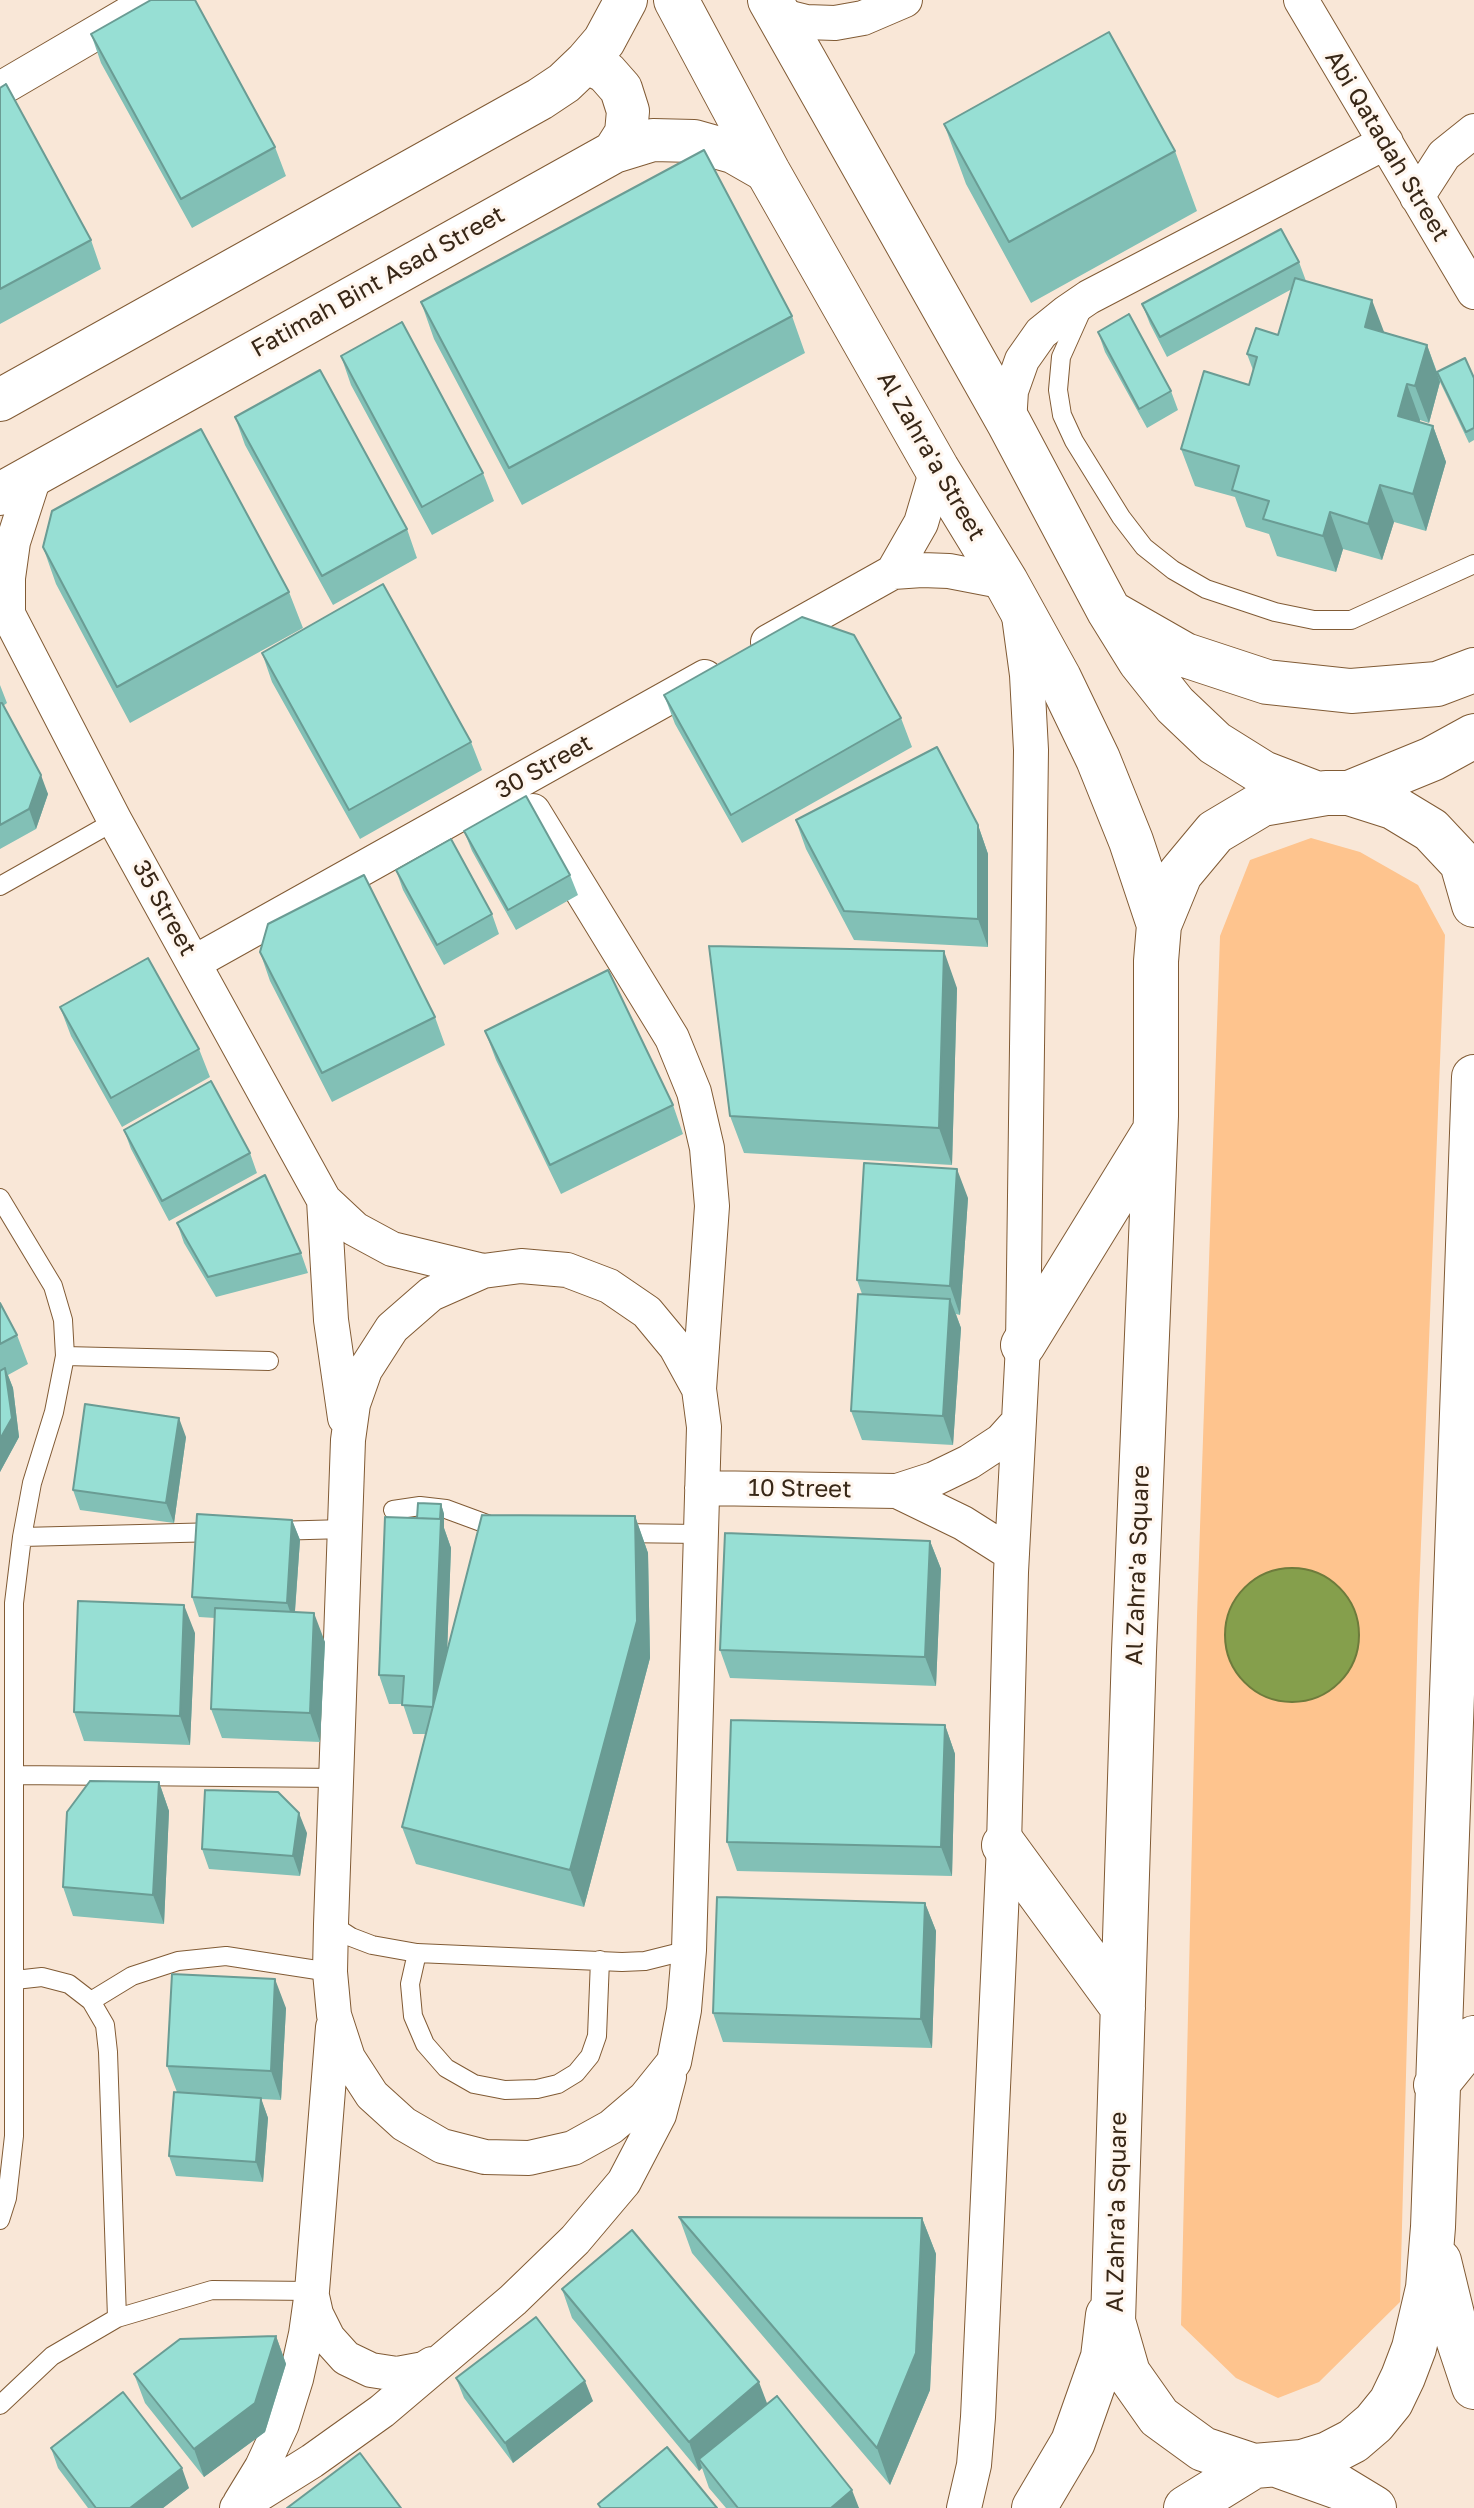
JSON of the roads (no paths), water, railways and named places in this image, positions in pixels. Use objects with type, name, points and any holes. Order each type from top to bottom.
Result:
[{"type":"main road","name":"Al Zahra'a Street","points":[[676,0],[768,172],[1059,678],[1098,759],[1131,841],[1159,925]]},
{"type":"main road","points":[[774,7],[1009,423],[1109,611],[1140,661],[1175,705],[1215,743],[1263,773],[1332,793],[1432,759],[1474,736]]},
{"type":"main road","points":[[1109,611],[1185,655],[1267,682],[1351,691],[1437,684],[1474,670]]},
{"type":"main road","name":"Al Zahra'a Square","points":[[1474,905],[1462,863],[1431,830],[1393,807],[1332,793],[1262,804],[1215,832],[1180,874],[1159,925],[1155,1130],[1113,2321],[1128,2373],[1159,2417],[1203,2449],[1264,2465],[1302,2462],[1328,2454],[1353,2441],[1374,2423],[1391,2402],[1414,2348],[1430,2273],[1474,1077]]},
{"type":"main road","points":[[1023,1345],[1155,1130]]},
{"type":"main road","points":[[1004,1845],[1123,2008]]},
{"type":"main road","points":[[1436,2085],[1474,2038]]},
{"type":"main road","points":[[1433,2227],[1443,2283],[1474,2387]]},
{"type":"main road","points":[[1034,2508],[1073,2442],[1103,2357],[1114,2269]]},
{"type":"main road","points":[[1186,2508],[1264,2465],[1341,2488],[1374,2508]]},
{"type":"street","points":[[4,78],[152,0]]},
{"type":"street","points":[[0,400],[515,114],[564,83],[604,41],[626,0]]},
{"type":"street","points":[[774,7],[806,22],[835,23],[863,18],[905,0]]},
{"type":"street","name":"Abi Qatadah Street","points":[[1301,0],[1474,292]]},
{"type":"street","points":[[586,62],[606,72],[621,89],[628,111],[626,133],[614,152]]},
{"type":"street","points":[[1417,197],[1444,155],[1474,131]]},
{"type":"street","name":"Fatimah Bint Asad Street","points":[[17,484],[614,152],[653,140],[694,141],[733,152],[768,172]]},
{"type":"street","points":[[1009,423],[1011,391],[1022,360],[1041,333],[1089,297],[1386,142]]},
{"type":"street","points":[[893,572],[921,523],[937,469]]},
{"type":"street","name":"35 Street","points":[[17,484],[4,611],[115,821],[324,1200]]},
{"type":"street","name":"30 Street","points":[[195,962],[893,572],[949,571],[1011,591]]},
{"type":"street","points":[[964,2508],[974,2465],[978,2417],[1023,1345],[1031,750],[1027,675],[1011,591]]},
{"type":"street","points":[[238,2508],[370,2419],[513,2300],[575,2240],[624,2182],[659,2115],[684,2010],[689,1950],[704,1427],[699,1389],[712,1206],[707,1148],[694,1092],[672,1038],[515,783]]},
{"type":"street","points":[[324,1200],[355,1229],[392,1249],[483,1271]]},
{"type":"street","points":[[324,1200],[331,1320],[348,1440]]},
{"type":"street","points":[[238,2508],[282,2424],[296,2379],[312,2291],[334,2015],[330,1972],[331,1924],[348,1440],[353,1404],[365,1370],[392,1328],[431,1294],[483,1271],[521,1266],[567,1270],[609,1286],[647,1312],[676,1347],[699,1389]]},
{"type":"street","name":"10 Street","points":[[702,1488],[897,1491],[934,1479],[969,1462],[1001,1441],[1019,1421]]},
{"type":"street","name":"10 Street","points":[[897,1491],[963,1523],[1012,1554]]},
{"type":"street","points":[[334,2015],[348,2058],[382,2105],[404,2124],[442,2146],[485,2157],[529,2158],[573,2148],[611,2127],[645,2098],[674,2062]]},
{"type":"street","points":[[312,2291],[316,2314],[328,2338],[346,2358],[371,2370],[397,2374],[424,2369],[448,2356]]},
{"type":"lane","points":[[1089,297],[1061,357],[1058,390],[1062,415],[1074,441],[1121,517],[1144,547],[1173,570],[1206,589],[1275,612],[1314,620],[1351,620],[1474,564]]},
{"type":"lane","points":[[0,886],[115,821]]},
{"type":"lane","points":[[0,1198],[7,1226],[53,1286],[63,1320],[65,1356],[54,1412],[32,1483],[14,1603],[15,1980],[7,2078],[14,2136],[7,2198],[0,2220]]},
{"type":"lane","points":[[65,1356],[269,1361]]},
{"type":"lane","points":[[393,1510],[420,1506],[446,1509],[488,1526],[525,1532]]},
{"type":"lane","points":[[22,1537],[345,1529]]},
{"type":"lane","points":[[598,1533],[701,1534]]},
{"type":"lane","points":[[14,1775],[338,1778]]},
{"type":"lane","points":[[0,1874],[14,1900]]},
{"type":"lane","points":[[331,1924],[351,1937],[372,1945],[417,1953],[645,1961],[689,1950]]},
{"type":"lane","points":[[417,1953],[410,1984],[413,2016],[425,2044],[446,2068],[474,2084],[505,2090],[537,2089],[558,2084],[576,2073],[590,2056],[597,2036],[600,1960]]},
{"type":"lane","points":[[91,2001],[132,1976],[178,1961],[226,1956],[330,1972]]},
{"type":"lane","points":[[15,1980],[42,1977],[69,1984],[91,2001],[105,2025],[117,2318]]},
{"type":"lane","points":[[0,2405],[52,2356],[117,2318],[212,2290],[312,2291]]}]
